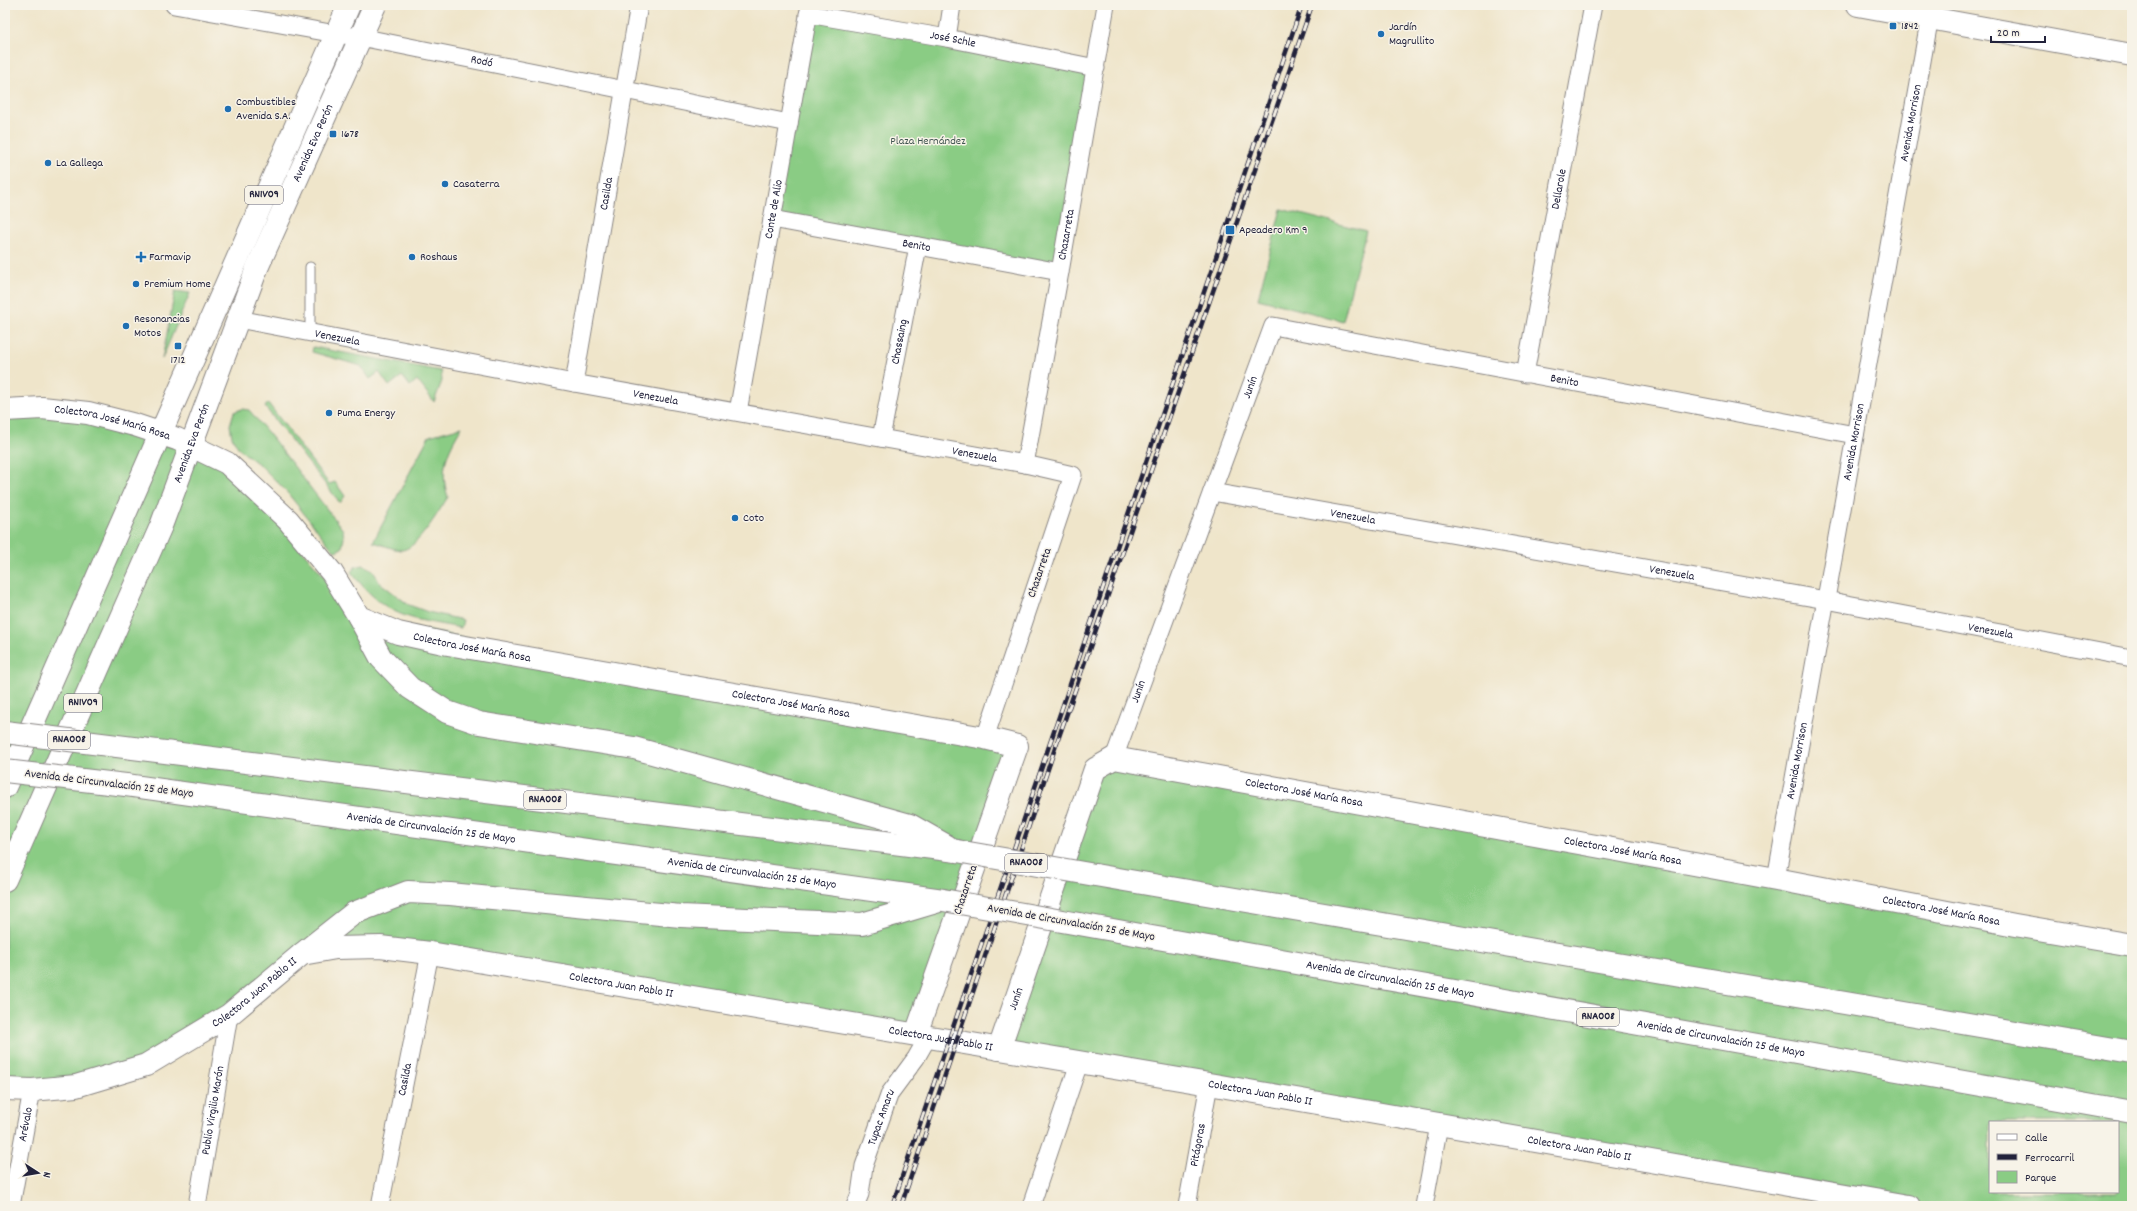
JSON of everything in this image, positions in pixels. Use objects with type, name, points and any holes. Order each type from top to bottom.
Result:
[{"type":"main road","name":"Avenida Eva Perón","points":[[5,787],[162,433],[193,356],[349,5]]},
{"type":"main road","name":"Avenida Eva Perón","points":[[5,880],[161,526],[257,268],[375,5]]},
{"type":"main road","points":[[1858,5],[1931,12],[2132,55]]},
{"type":"main road","name":"Colectora José María Rosa","points":[[5,410],[42,408],[88,413],[135,424],[162,433],[226,463],[288,520],[332,573],[359,616],[398,633],[448,644],[985,738],[1016,746]]},
{"type":"main road","points":[[359,616],[381,658],[410,688],[447,712],[479,723],[634,748],[684,761],[747,781],[910,825],[957,851]]},
{"type":"main road","name":"RNA008","points":[[5,732],[957,851],[2132,1052]]},
{"type":"main road","name":"Chazarreta","points":[[922,1036],[1016,746]]},
{"type":"main road","name":"Colectora José María Rosa","points":[[1114,758],[1776,879],[2015,925],[2132,945]]},
{"type":"main road","name":"Junín","points":[[999,1050],[1095,769],[1114,758]]},
{"type":"main road","name":"Avenida de Circunvalación 25 de Mayo","points":[[5,771],[126,785],[943,900],[2132,1112]]},
{"type":"main road","points":[[302,954],[354,913],[408,892],[450,894],[681,916],[862,924],[943,900]]},
{"type":"main road","name":"Colectora Juan Pablo II","points":[[5,1088],[32,1090],[76,1086],[146,1065],[229,1015],[302,954],[336,948],[380,947],[430,953],[999,1050],[1209,1084],[1909,1206]]},
{"type":"street","name":"Rodó","points":[[174,5],[360,37],[790,123]]},
{"type":"street","name":"Casilda","points":[[574,383],[639,5]]},
{"type":"street","points":[[947,38],[952,5]]},
{"type":"street","name":"Chazarreta","points":[[1025,464],[1106,5]]},
{"type":"street","name":"Dellarole","points":[[1525,374],[1593,5]]},
{"type":"street","name":"José Schle","points":[[809,10],[1096,68]]},
{"type":"street","name":"Conte de Alio","points":[[738,412],[809,10]]},
{"type":"street","name":"Avenida Morrison","points":[[1776,879],[1931,12]]},
{"type":"street","name":"Benito","points":[[772,219],[1060,272]]},
{"type":"street","name":"Chassaing","points":[[881,438],[918,246]]},
{"type":"street","name":"Venezuela","points":[[238,319],[310,334],[574,383],[1025,464],[1073,475]]},
{"type":"street","name":"Benito","points":[[1273,326],[1855,435]]},
{"type":"street","name":"Junín","points":[[1114,758],[1273,326]]},
{"type":"street","name":"Chazarreta","points":[[985,738],[1073,475]]},
{"type":"street","name":"Venezuela","points":[[1212,492],[1826,600],[2132,658]]},
{"type":"street","name":"Casilda","points":[[380,1206],[430,953]]},
{"type":"street","name":"Publio Virgilio Marón","points":[[196,1206],[229,1015]]},
{"type":"street","name":"Tupac Amaru","points":[[855,1206],[860,1194],[864,1166],[890,1093],[916,1058],[922,1036]]},
{"type":"street","points":[[1032,1206],[1080,1063]]},
{"type":"street","name":"Pitágoras","points":[[1187,1206],[1209,1084]]},
{"type":"street","name":"Arévalo","points":[[11,1206],[32,1090]]},
{"type":"street","points":[[1424,1206],[1439,1125]]},
{"type":"lane","points":[[310,267],[310,334]]},
{"type":"green space","name":"Plaza Hernández","points":[[808,14],[1096,68],[1060,272],[772,219]]},
{"type":"green space","points":[[1281,209],[1366,231],[1343,321],[1258,299]]},
{"type":"green space","points":[[175,291],[190,293],[162,359]]},
{"type":"green space","points":[[313,347],[441,371],[442,381],[434,402],[417,380],[410,386],[402,376],[389,386],[379,372],[370,379],[361,366],[312,352]]},
{"type":"green space","points":[[268,403],[329,484],[335,482],[345,496],[340,503],[265,407]]},
{"type":"green space","points":[[42,408],[227,463],[359,617],[1017,746],[916,1034],[430,953],[302,954],[146,1065],[5,1089],[5,410]]},
{"type":"green space","points":[[242,409],[249,410],[270,435],[343,530],[344,538],[342,548],[336,551],[333,550],[286,491],[261,466],[239,449],[232,437],[230,425],[234,412]]},
{"type":"green space","points":[[462,427],[452,444],[446,460],[444,477],[448,497],[434,520],[420,537],[406,549],[400,550],[373,542],[429,436]]},
{"type":"green space","points":[[363,565],[373,570],[379,582],[409,605],[428,612],[463,620],[461,628],[426,622],[399,614],[387,607],[376,599],[351,572],[355,567]]},
{"type":"green space","points":[[1114,758],[2132,945],[2132,1206],[1909,1206],[999,1049],[1095,769]]},
{"type":"railway","points":[[892,1206],[1302,5]]},
{"type":"railway","points":[[901,1206],[1054,751],[1312,5]]},
{"type":"place","name":"1842","points":[[1893,26]]},
{"type":"place","name":"Jardín Magrullito","points":[[1381,34]]},
{"type":"place","name":"Combustibles Avenida S.A.","points":[[228,109]]},
{"type":"place","name":"1678","points":[[333,134]]},
{"type":"place","name":"La Gallega","points":[[48,163]]},
{"type":"place","name":"Casaterra","points":[[445,184]]},
{"type":"place","name":"Apeadero Km 9","points":[[1230,230]]},
{"type":"place","name":"Farmavip","points":[[141,257]]},
{"type":"place","name":"Roshaus","points":[[412,257]]},
{"type":"place","name":"Premium Home","points":[[136,284]]},
{"type":"place","name":"Resonancias Motos","points":[[126,326]]},
{"type":"place","name":"1712","points":[[178,346]]},
{"type":"place","name":"Puma Energy","points":[[329,413]]},
{"type":"place","name":"Coto","points":[[735,518]]}]
